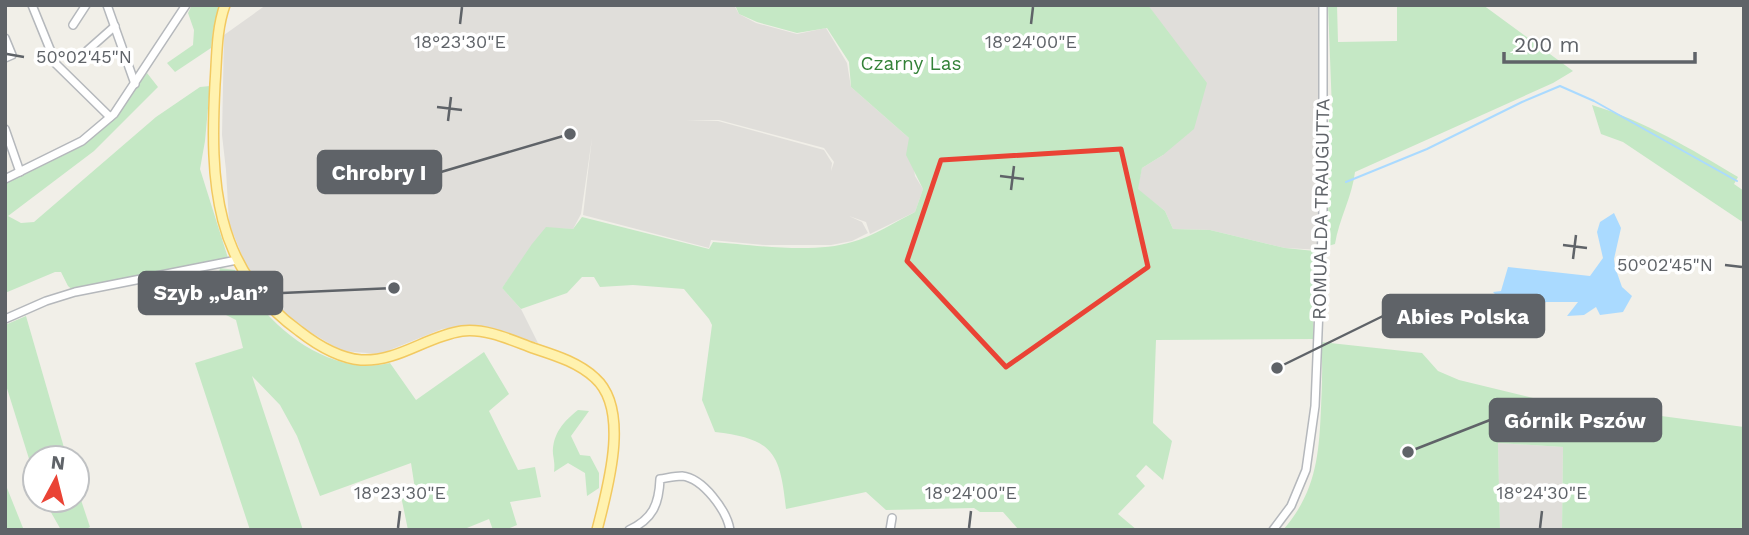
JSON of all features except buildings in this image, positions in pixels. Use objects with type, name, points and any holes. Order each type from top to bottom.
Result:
[{"type":"main road","points":[[224,8],[218,35],[213,172],[224,228],[237,260],[262,297],[281,317],[314,342],[344,356],[381,359],[450,334],[475,331],[556,356],[595,377],[610,400],[613,417],[608,484],[597,530]]},
{"type":"street","points":[[32,5],[56,64],[110,117]]},
{"type":"street","points":[[73,25],[86,5]]},
{"type":"street","points":[[107,5],[135,84]]},
{"type":"street","points":[[5,179],[82,141],[110,117],[187,5]]},
{"type":"street","name":"ROMUALDA TRAUGUTTA","points":[[1273,530],[1291,506],[1299,489],[1306,470],[1314,419],[1323,210],[1323,5]]},
{"type":"street","points":[[80,57],[115,26]]},
{"type":"street","points":[[5,38],[12,55],[5,58]]},
{"type":"street","points":[[5,129],[20,172]]},
{"type":"street","points":[[5,318],[75,292],[237,260]]},
{"type":"street","points":[[629,530],[638,526],[656,507],[660,479],[682,476],[694,481],[721,506],[730,530]]},
{"type":"street","points":[[890,530],[892,517]]},
{"type":"highlighted area","points":[[1121,149],[1148,267],[1006,367],[907,261],[941,160]]},
{"type":"shaded area","points":[[266,5],[734,5],[739,14],[756,23],[797,34],[826,28],[847,63],[851,87],[909,138],[915,176],[923,189],[915,212],[870,234],[866,222],[849,216],[862,222],[868,233],[852,241],[831,245],[765,245],[711,240],[709,248],[583,215],[592,138],[581,214],[573,229],[546,228],[502,288],[521,309],[538,343],[464,326],[442,329],[380,354],[342,351],[298,325],[273,303],[247,268],[229,223],[222,135],[224,35]],"holes":[[[686,120],[719,120],[824,148],[834,162],[831,171],[832,163],[824,150],[718,121]]]},
{"type":"shaded area","points":[[1148,5],[1323,5],[1322,250],[1285,248],[1210,230],[1173,229],[1165,211],[1137,189],[1142,168],[1163,155],[1156,17]]},
{"type":"shaded area","points":[[1498,443],[1563,447],[1562,530],[1500,530]]},
{"type":"green space","points":[[192,5],[219,5],[211,48],[175,72],[167,63],[193,45],[194,30],[188,13]]},
{"type":"green space","name":"Czarny Las","points":[[735,5],[1148,5],[1207,83],[1194,129],[1163,155],[1142,168],[1138,189],[1165,211],[1173,229],[1210,230],[1285,248],[1315,251],[1313,339],[1156,340],[1153,423],[1172,441],[1163,480],[1146,465],[1136,476],[1145,486],[1118,514],[1137,530],[1019,530],[1003,512],[980,512],[974,508],[886,510],[866,492],[786,509],[781,474],[770,452],[750,439],[715,432],[702,400],[712,325],[684,289],[633,285],[600,287],[594,277],[582,277],[567,293],[521,309],[502,288],[546,227],[573,229],[582,217],[709,249],[713,242],[802,248],[837,246],[860,239],[915,212],[923,189],[906,155],[909,138],[851,87],[849,62],[827,28],[797,33],[739,14]]},
{"type":"green space","points":[[1328,5],[1337,5],[1338,42],[1397,41],[1397,5],[1483,5],[1573,71],[1553,83],[1355,172],[1335,244],[1328,246],[1329,112],[1332,110]]},
{"type":"green space","points":[[147,73],[158,87],[94,151],[8,216],[21,223],[34,222],[156,117],[200,87],[210,86],[200,169],[228,258],[75,292],[68,286],[61,272],[55,272],[5,293],[5,184],[83,145],[114,117]]},
{"type":"green space","points":[[1592,105],[1649,127],[1738,177],[1734,184],[1744,191],[1744,223],[1623,142],[1601,134]]},
{"type":"green space","points":[[220,268],[235,270],[262,309],[299,342],[320,354],[343,362],[366,365],[390,363],[416,400],[484,352],[509,394],[489,411],[518,470],[535,467],[541,497],[510,502],[517,525],[505,530],[493,530],[489,519],[462,530],[408,530],[401,496],[415,489],[411,463],[320,496],[297,436],[280,405],[252,376],[303,530],[250,530],[195,363],[243,348],[236,320],[222,313],[217,283]]},
{"type":"green space","points":[[26,316],[63,444],[24,444],[5,382],[5,325]]},
{"type":"green space","points":[[1321,342],[1422,353],[1438,371],[1459,380],[1541,400],[1744,427],[1744,530],[1562,530],[1563,447],[1498,443],[1500,530],[1283,530],[1303,502],[1314,473],[1322,391]]},
{"type":"green space","points":[[578,410],[589,411],[571,436],[580,455],[590,456],[599,473],[599,488],[587,496],[585,473],[568,463],[554,472],[553,447],[557,434]]},
{"type":"green space","points":[[5,483],[23,528],[5,530]]},
{"type":"green space","points":[[52,514],[86,514],[90,527],[84,530],[61,530]]},
{"type":"water","points":[[1614,213],[1621,228],[1614,259],[1615,267],[1622,287],[1632,296],[1623,312],[1600,315],[1596,307],[1584,315],[1567,316],[1578,302],[1505,304],[1493,292],[1501,291],[1508,267],[1590,276],[1603,258],[1597,232],[1600,222]]},
{"type":"waterway","points":[[1346,182],[1427,149],[1560,86],[1594,101],[1737,181]]},
{"type":"place","name":"Chrobry I","points":[[570,134]]},
{"type":"place","name":"Szyb „Jan”","points":[[394,288]]},
{"type":"place","name":"Abies Polska","points":[[1277,368]]},
{"type":"place","name":"Górnik Pszów","points":[[1408,452]]}]
